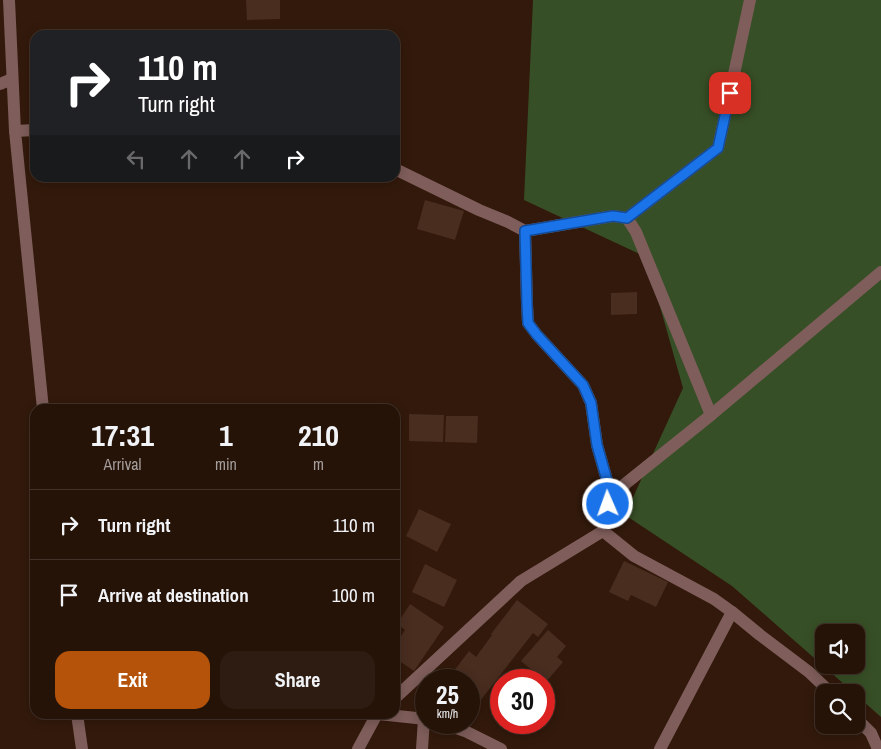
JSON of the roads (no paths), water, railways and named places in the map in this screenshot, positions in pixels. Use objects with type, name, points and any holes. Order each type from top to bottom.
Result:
[{"type":"street","points":[[9,0],[6,82],[15,131],[42,404]]},
{"type":"street","points":[[400,171],[525,231],[613,216],[627,218],[718,148],[750,0]]},
{"type":"street","points":[[15,131],[30,130]]},
{"type":"street","points":[[627,218],[636,232],[711,415]]},
{"type":"street","points":[[525,231],[528,323],[583,385],[591,403],[597,445],[610,491],[603,531]]},
{"type":"street","points":[[400,693],[521,581],[603,531],[625,484],[711,415],[881,272]]},
{"type":"street","points":[[603,531],[634,556],[732,612],[822,684]]},
{"type":"street","points":[[660,749],[732,612]]},
{"type":"street","points":[[400,716],[415,718]]},
{"type":"street","points":[[78,719],[82,749]]},
{"type":"street","points":[[358,749],[375,719]]},
{"type":"street","points":[[865,727],[878,742]]},
{"type":"street","points":[[422,749],[424,734]]},
{"type":"street","points":[[471,734],[501,749]]}]
